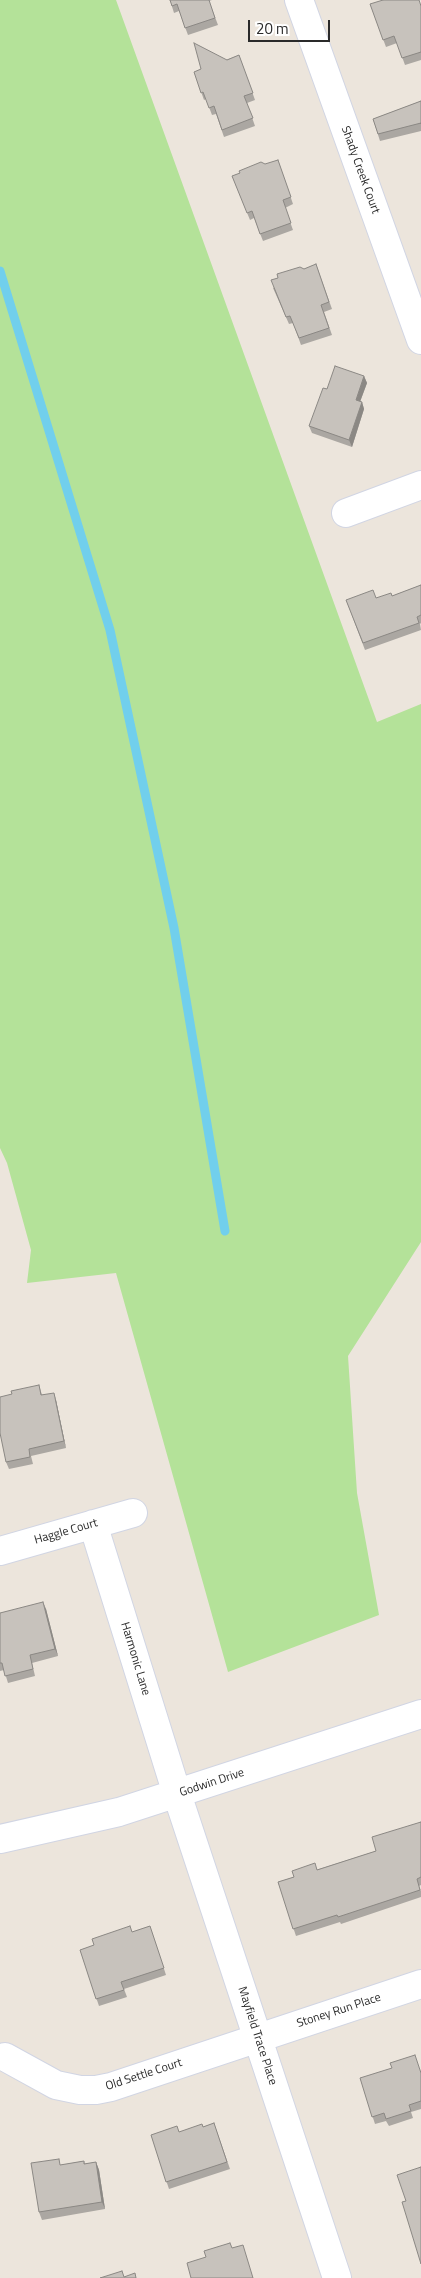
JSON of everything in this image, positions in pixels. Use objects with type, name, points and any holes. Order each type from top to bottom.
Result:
[{"type":"street","name":"Shady Creek Court","points":[[300,0],[421,340]]},
{"type":"street","points":[[346,512],[421,485]]},
{"type":"street","name":"Haggle Court","points":[[0,1551],[133,1513]]},
{"type":"street","name":"Harmonic Lane","points":[[93,1524],[177,1794]]},
{"type":"street","name":"Godwin Drive","points":[[0,1839],[119,1812],[421,1714]]},
{"type":"street","name":"Mayfield Trace Place","points":[[177,1794],[337,2278]]},
{"type":"street","name":"Stoney Run Place","points":[[258,2038],[421,1984]]},
{"type":"street","name":"Old Settle Court","points":[[5,2057],[56,2085],[80,2090],[96,2090],[111,2087],[258,2038]]},
{"type":"green space","points":[[0,0],[116,0],[377,722],[421,704],[421,1242],[348,1356],[357,1493],[379,1615],[228,1672],[116,1273],[27,1283],[31,1250],[7,1163],[0,1148]]},
{"type":"building","points":[[170,0],[209,0],[215,18],[185,28],[177,4],[172,6]]},
{"type":"building","points":[[383,0],[419,0],[421,6],[421,52],[402,58],[394,36],[383,40],[370,4]]},
{"type":"building","points":[[194,43],[227,60],[239,55],[253,93],[244,96],[253,118],[222,130],[214,106],[209,108],[203,92],[201,93],[194,72],[201,69]]},
{"type":"building","points":[[421,101],[421,123],[378,134],[373,119]]},
{"type":"building","points":[[278,160],[291,197],[283,200],[291,223],[260,234],[252,211],[247,213],[232,176],[261,162],[265,164]]},
{"type":"building","points":[[316,264],[329,302],[321,305],[329,328],[299,338],[290,316],[286,317],[271,280],[278,278],[277,274],[300,267],[304,269]]},
{"type":"building","points":[[335,366],[364,376],[356,400],[362,402],[349,440],[309,426],[323,388],[327,389]]},
{"type":"building","points":[[421,585],[421,615],[417,617],[419,623],[363,643],[346,600],[373,590],[376,598],[391,593],[392,596]]},
{"type":"building","points":[[39,1385],[41,1395],[54,1393],[64,1441],[29,1449],[30,1457],[6,1462],[0,1433],[0,1397],[12,1394],[11,1391]]},
{"type":"building","points":[[43,1602],[55,1649],[30,1655],[33,1669],[5,1676],[2,1663],[0,1663],[0,1613]]},
{"type":"building","points":[[421,1822],[421,1877],[417,1879],[420,1890],[338,1917],[337,1915],[293,1929],[278,1882],[294,1877],[292,1871],[315,1863],[317,1870],[376,1851],[372,1837]]},
{"type":"building","points":[[130,1926],[132,1932],[150,1926],[164,1968],[121,1982],[124,1990],[96,1999],[80,1950],[94,1945],[92,1939]]},
{"type":"building","points":[[415,2055],[421,2073],[421,2101],[409,2105],[411,2111],[386,2119],[384,2113],[372,2117],[360,2078],[392,2068],[390,2063]]},
{"type":"building","points":[[214,2123],[227,2162],[166,2182],[151,2135],[177,2126],[179,2132],[202,2124],[203,2127]]},
{"type":"building","points":[[59,2159],[60,2165],[84,2161],[84,2164],[96,2162],[102,2202],[39,2212],[31,2163]]},
{"type":"building","points":[[421,2167],[421,2264],[402,2202],[406,2201],[397,2175]]},
{"type":"building","points":[[230,2243],[232,2248],[243,2245],[253,2278],[191,2278],[187,2263],[206,2257],[204,2251]]},
{"type":"building","points":[[122,2271],[124,2277],[135,2273],[136,2278],[100,2278]]},
{"type":"waterway","points":[[0,271],[110,630],[174,928],[225,1231]]}]
